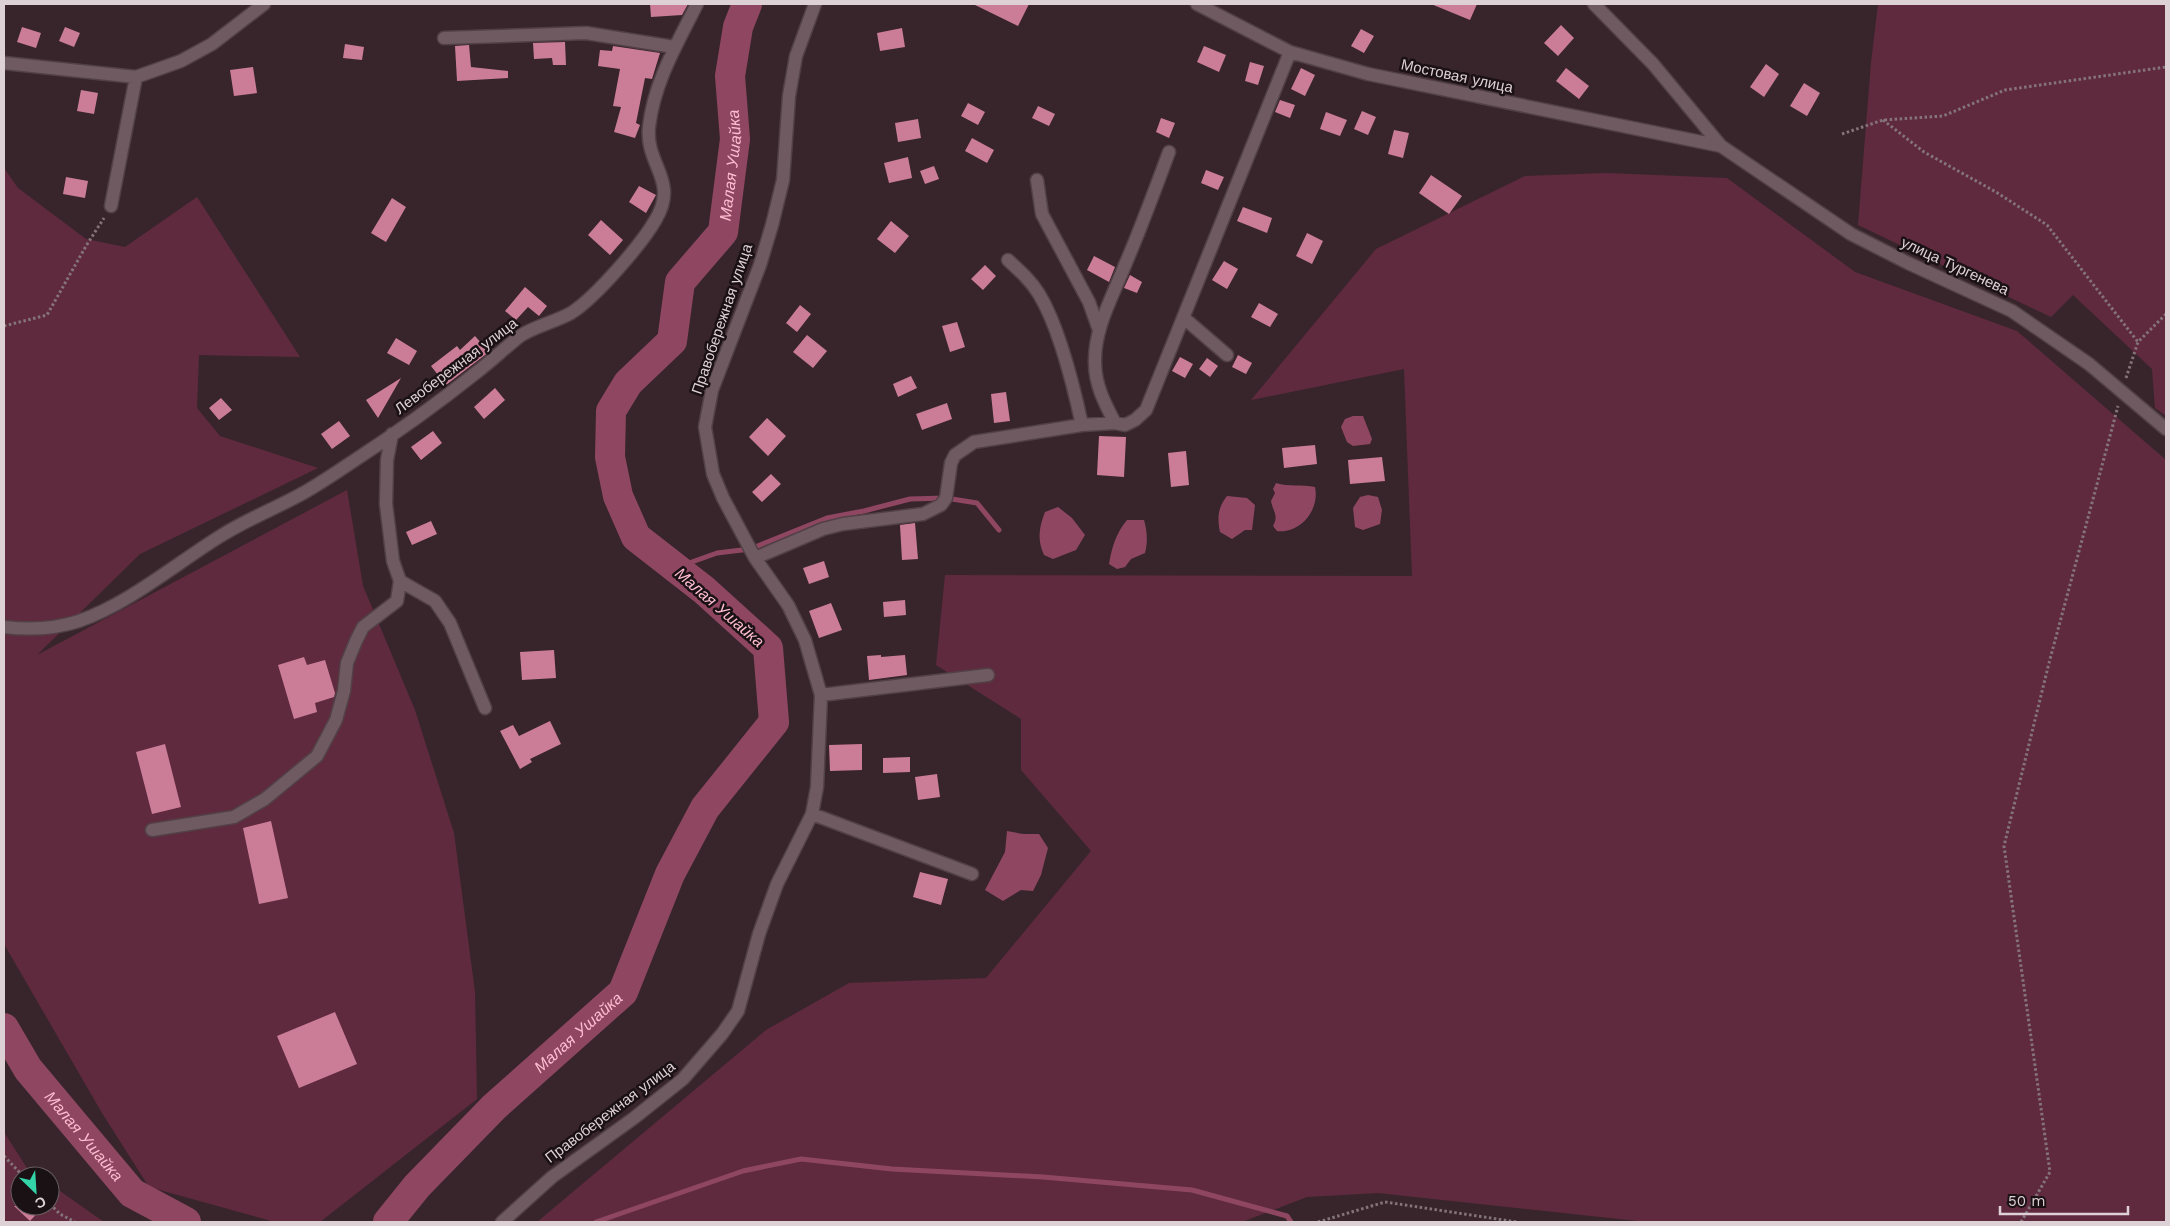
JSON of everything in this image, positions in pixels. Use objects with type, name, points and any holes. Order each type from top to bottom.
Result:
[{"type":"street","points":[[4,63],[136,77],[180,61],[212,44],[264,4]]},
{"type":"street","name":"Левобережная улица","points":[[4,627],[45,628],[78,622],[112,607],[220,536],[260,513],[304,492],[392,434],[477,372],[522,334],[568,314],[583,304],[641,240],[656,220],[664,202],[665,184],[651,153],[649,130],[654,94],[674,47],[697,4]]},
{"type":"street","name":"Правобережная улица","points":[[502,1222],[552,1177],[634,1118],[682,1079],[722,1034],[738,1011],[759,934],[777,884],[812,814],[817,787],[821,695],[806,640],[788,605],[755,558],[723,498],[713,474],[705,427],[712,390],[760,265],[772,226],[783,180],[789,96],[796,56],[815,4]]},
{"type":"street","name":"Мостовая улица","points":[[1197,4],[1290,52],[1368,74],[1721,146]]},
{"type":"street","points":[[1594,4],[1653,64],[1721,146]]},
{"type":"street","points":[[444,38],[586,33],[674,47]]},
{"type":"street","points":[[755,558],[823,529],[844,524],[923,514],[934,510],[946,498],[951,462],[955,455],[974,442],[1082,426],[1115,423],[1125,425],[1135,420],[1146,410],[1290,52]]},
{"type":"street","points":[[111,206],[136,77]]},
{"type":"street","name":"улица Тургенева","points":[[1721,146],[1851,234],[1908,263],[2012,311],[2089,364],[2166,429]]},
{"type":"street","points":[[1115,423],[1101,395],[1097,380],[1095,362],[1099,330],[1153,197],[1168,152]]},
{"type":"street","points":[[1038,180],[1042,214],[1089,302],[1099,330]]},
{"type":"street","points":[[1008,260],[1028,279],[1040,295],[1058,338],[1082,426]]},
{"type":"street","points":[[1184,318],[1227,355]]},
{"type":"street","points":[[152,830],[234,817],[265,799],[316,756],[336,720],[344,691],[347,663],[363,627],[397,601],[400,581],[393,561],[386,504],[387,460],[392,434]]},
{"type":"street","points":[[400,581],[435,601],[450,623],[485,708]]},
{"type":"street","points":[[821,695],[988,675]]},
{"type":"street","points":[[812,814],[972,874]]},
{"type":"path","points":[[1842,134],[1883,120],[1943,116],[2005,90],[2166,67]]},
{"type":"path","points":[[1883,120],[1924,152],[1996,192],[2047,225],[2138,342]]},
{"type":"path","points":[[4,326],[47,315],[111,206]]},
{"type":"path","points":[[2021,1222],[2050,1172],[2004,846],[2049,663],[2122,392],[2138,342],[2166,314]]},
{"type":"path","points":[[4,1156],[14,1166]]},
{"type":"path","points":[[1318,1222],[1385,1202],[1517,1222]]},
{"type":"path","points":[[60,1214],[75,1222]]},
{"type":"shaded area","points":[[1878,4],[2166,4],[2166,416],[2155,408],[2152,369],[2073,295],[2051,317],[1858,225],[1871,63]]},
{"type":"shaded area","points":[[4,168],[18,188],[86,239],[125,247],[197,197],[300,357],[199,355],[197,408],[220,436],[318,468],[140,554],[37,655],[347,490],[363,586],[415,710],[454,833],[475,992],[477,1099],[320,1222],[275,1222],[149,1187],[102,1113],[4,944]]},
{"type":"shaded area","points":[[1607,173],[1727,178],[1855,272],[2017,331],[2166,460],[2166,1222],[1647,1222],[1378,1193],[1307,1197],[1242,1222],[537,1222],[766,1030],[849,983],[986,978],[1091,851],[1021,770],[1021,719],[936,665],[945,575],[1412,576],[1404,369],[1251,400],[1376,249],[1525,176]]},
{"type":"shaded area","points":[[1353,416],[1363,416],[1372,439],[1370,444],[1353,446],[1347,442],[1341,427],[1345,419]]},
{"type":"shaded area","points":[[1276,483],[1315,487],[1316,496],[1311,512],[1306,519],[1293,529],[1277,531],[1273,526],[1276,516],[1271,501],[1275,493],[1273,489]]},
{"type":"shaded area","points":[[1368,495],[1378,497],[1382,510],[1380,524],[1363,530],[1355,527],[1353,508],[1360,497]]},
{"type":"shaded area","points":[[1227,496],[1247,498],[1255,505],[1252,530],[1245,530],[1232,539],[1220,532],[1219,527],[1220,509]]},
{"type":"shaded area","points":[[1058,507],[1072,518],[1085,535],[1076,550],[1053,559],[1044,555],[1040,544],[1041,523],[1045,512]]},
{"type":"shaded area","points":[[1127,520],[1144,520],[1147,536],[1146,549],[1145,553],[1131,559],[1125,567],[1117,569],[1109,564],[1110,558],[1117,535]]},
{"type":"shaded area","points":[[1007,831],[1039,834],[1048,848],[1041,875],[1033,891],[1021,890],[1003,901],[985,890],[1005,852]]},
{"type":"shaded area","points":[[4,1132],[26,1166],[10,1166],[10,1216],[60,1216],[60,1191],[104,1222],[4,1222]]},
{"type":"building","points":[[650,4],[688,4],[682,15],[651,17]]},
{"type":"building","points":[[973,4],[1029,4],[1018,26]]},
{"type":"building","points":[[1431,4],[1477,4],[1470,20]]},
{"type":"building","points":[[1561,25],[1574,38],[1558,56],[1544,43]]},
{"type":"building","points":[[22,27],[41,33],[36,48],[17,42]]},
{"type":"building","points":[[65,27],[80,33],[74,47],[59,41]]},
{"type":"building","points":[[902,28],[905,47],[880,51],[877,33]]},
{"type":"building","points":[[1361,29],[1374,36],[1364,53],[1351,46]]},
{"type":"building","points":[[565,42],[566,65],[553,65],[552,58],[534,59],[533,43]]},
{"type":"building","points":[[345,44],[364,47],[362,60],[343,58]]},
{"type":"building","points":[[469,45],[471,67],[508,71],[508,78],[457,81],[455,46]]},
{"type":"building","points":[[613,46],[660,53],[652,79],[645,78],[636,123],[640,125],[635,138],[614,132],[621,107],[613,106],[620,69],[598,66],[600,50],[612,51]]},
{"type":"building","points":[[1204,46],[1226,55],[1219,72],[1197,62]]},
{"type":"building","points":[[1250,62],[1264,66],[1258,85],[1245,81]]},
{"type":"building","points":[[1766,64],[1779,74],[1764,97],[1750,87]]},
{"type":"building","points":[[253,67],[257,93],[234,96],[230,70]]},
{"type":"building","points":[[1301,68],[1315,75],[1305,96],[1291,89]]},
{"type":"building","points":[[1566,68],[1589,86],[1579,99],[1556,81]]},
{"type":"building","points":[[1804,83],[1820,93],[1807,116],[1790,106]]},
{"type":"building","points":[[81,90],[98,93],[94,114],[77,111]]},
{"type":"building","points":[[1280,100],[1295,105],[1290,118],[1275,112]]},
{"type":"building","points":[[968,103],[985,112],[978,125],[961,116]]},
{"type":"building","points":[[1038,106],[1055,114],[1049,126],[1032,118]]},
{"type":"building","points":[[1362,111],[1376,117],[1368,135],[1354,129]]},
{"type":"building","points":[[1326,112],[1347,120],[1340,136],[1320,129]]},
{"type":"building","points":[[1161,118],[1175,123],[1169,138],[1156,132]]},
{"type":"building","points":[[918,119],[921,138],[898,142],[895,123]]},
{"type":"building","points":[[1394,130],[1409,133],[1403,158],[1388,154]]},
{"type":"building","points":[[972,138],[994,150],[987,163],[965,151]]},
{"type":"building","points":[[908,157],[912,178],[889,183],[884,163]]},
{"type":"building","points":[[934,166],[939,179],[925,184],[920,171]]},
{"type":"building","points":[[1206,170],[1224,177],[1218,190],[1201,183]]},
{"type":"building","points":[[1431,175],[1462,196],[1449,214],[1419,193]]},
{"type":"building","points":[[66,177],[88,181],[85,198],[63,194]]},
{"type":"building","points":[[639,186],[656,195],[646,213],[629,202]]},
{"type":"building","points":[[392,198],[406,207],[386,242],[371,233]]},
{"type":"building","points":[[1243,207],[1272,218],[1267,233],[1237,221]]},
{"type":"building","points":[[601,220],[623,240],[610,255],[588,235]]},
{"type":"building","points":[[891,221],[909,236],[895,253],[877,239]]},
{"type":"building","points":[[1307,233],[1323,241],[1312,264],[1296,256]]},
{"type":"building","points":[[1094,256],[1115,267],[1109,282],[1087,270]]},
{"type":"building","points":[[1224,261],[1238,269],[1227,289],[1212,280]]},
{"type":"building","points":[[985,265],[996,276],[983,290],[971,279]]},
{"type":"building","points":[[1130,275],[1142,282],[1137,293],[1124,288]]},
{"type":"building","points":[[525,287],[547,306],[539,316],[528,307],[516,320],[505,311]]},
{"type":"building","points":[[1259,303],[1278,314],[1270,327],[1251,317]]},
{"type":"building","points":[[800,305],[811,314],[797,332],[786,323]]},
{"type":"building","points":[[957,322],[965,347],[950,352],[942,326]]},
{"type":"building","points":[[807,335],[827,351],[813,368],[793,352]]},
{"type":"building","points":[[475,336],[489,352],[446,385],[431,366],[457,346],[460,350]]},
{"type":"building","points":[[396,338],[417,351],[409,365],[387,353]]},
{"type":"building","points":[[1238,355],[1252,363],[1246,374],[1232,367]]},
{"type":"building","points":[[1180,357],[1193,364],[1185,378],[1172,371]]},
{"type":"building","points":[[1207,358],[1218,366],[1210,377],[1199,369]]},
{"type":"building","points":[[911,376],[917,388],[898,397],[893,384]]},
{"type":"building","points":[[401,378],[378,418],[366,400]]},
{"type":"building","points":[[495,388],[505,400],[484,419],[474,407]]},
{"type":"building","points":[[1006,392],[1010,421],[994,423],[991,394]]},
{"type":"building","points":[[221,398],[232,410],[219,420],[209,408]]},
{"type":"building","points":[[947,403],[952,419],[922,430],[916,414]]},
{"type":"building","points":[[767,418],[786,436],[768,456],[749,437]]},
{"type":"building","points":[[339,421],[350,436],[332,449],[321,434]]},
{"type":"building","points":[[433,431],[442,443],[421,460],[411,447]]},
{"type":"building","points":[[1099,436],[1126,437],[1124,477],[1097,475]]},
{"type":"building","points":[[1315,445],[1317,464],[1284,468],[1282,448]]},
{"type":"building","points":[[1186,451],[1189,485],[1171,487],[1168,453]]},
{"type":"building","points":[[1382,457],[1385,481],[1350,484],[1348,460]]},
{"type":"building","points":[[771,474],[781,484],[762,502],[752,492]]},
{"type":"building","points":[[431,521],[437,534],[412,545],[406,532]]},
{"type":"building","points":[[915,523],[918,559],[902,560],[900,525]]},
{"type":"building","points":[[824,561],[829,577],[809,584],[803,568]]},
{"type":"building","points":[[905,600],[906,615],[884,617],[883,602]]},
{"type":"building","points":[[831,603],[842,630],[819,638],[809,611]]},
{"type":"building","points":[[554,650],[556,678],[522,680],[520,652]]},
{"type":"building","points":[[881,655],[881,657],[905,655],[907,675],[869,680],[867,656]]},
{"type":"building","points":[[304,657],[307,665],[325,660],[335,693],[334,697],[315,703],[317,712],[294,719],[278,665]]},
{"type":"building","points":[[550,721],[561,744],[530,759],[532,762],[520,769],[500,731],[513,725],[519,736]]},
{"type":"building","points":[[165,744],[181,807],[152,814],[136,752]]},
{"type":"building","points":[[862,744],[862,770],[830,771],[829,745]]},
{"type":"building","points":[[910,757],[910,772],[883,773],[883,758]]},
{"type":"building","points":[[937,774],[940,797],[918,800],[915,777]]},
{"type":"building","points":[[271,821],[288,898],[259,904],[243,828]]},
{"type":"building","points":[[920,872],[948,879],[941,905],[913,897]]},
{"type":"building","points":[[335,1012],[357,1064],[299,1088],[277,1036]]},
{"type":"building","points":[[25,1216],[35,1216],[30,1221]]},
{"type":"waterway","name":"Малая Ушайка","points":[[388,1222],[417,1186],[494,1107],[623,992],[670,874],[705,808],[774,722],[768,648],[704,590],[636,537],[618,496],[610,457],[611,411],[628,383],[672,341],[680,282],[723,232],[735,139],[730,76],[738,27],[747,4]]},
{"type":"waterway","points":[[675,568],[717,553],[750,549],[827,518],[910,499],[946,498],[977,503],[999,530]]},
{"type":"waterway","name":"Малая Ушайка","points":[[4,1028],[28,1069],[132,1193],[186,1222]]},
{"type":"waterway","points":[[596,1222],[743,1171],[801,1159],[892,1169],[1043,1177],[1192,1190],[1287,1216],[1291,1222]]}]
